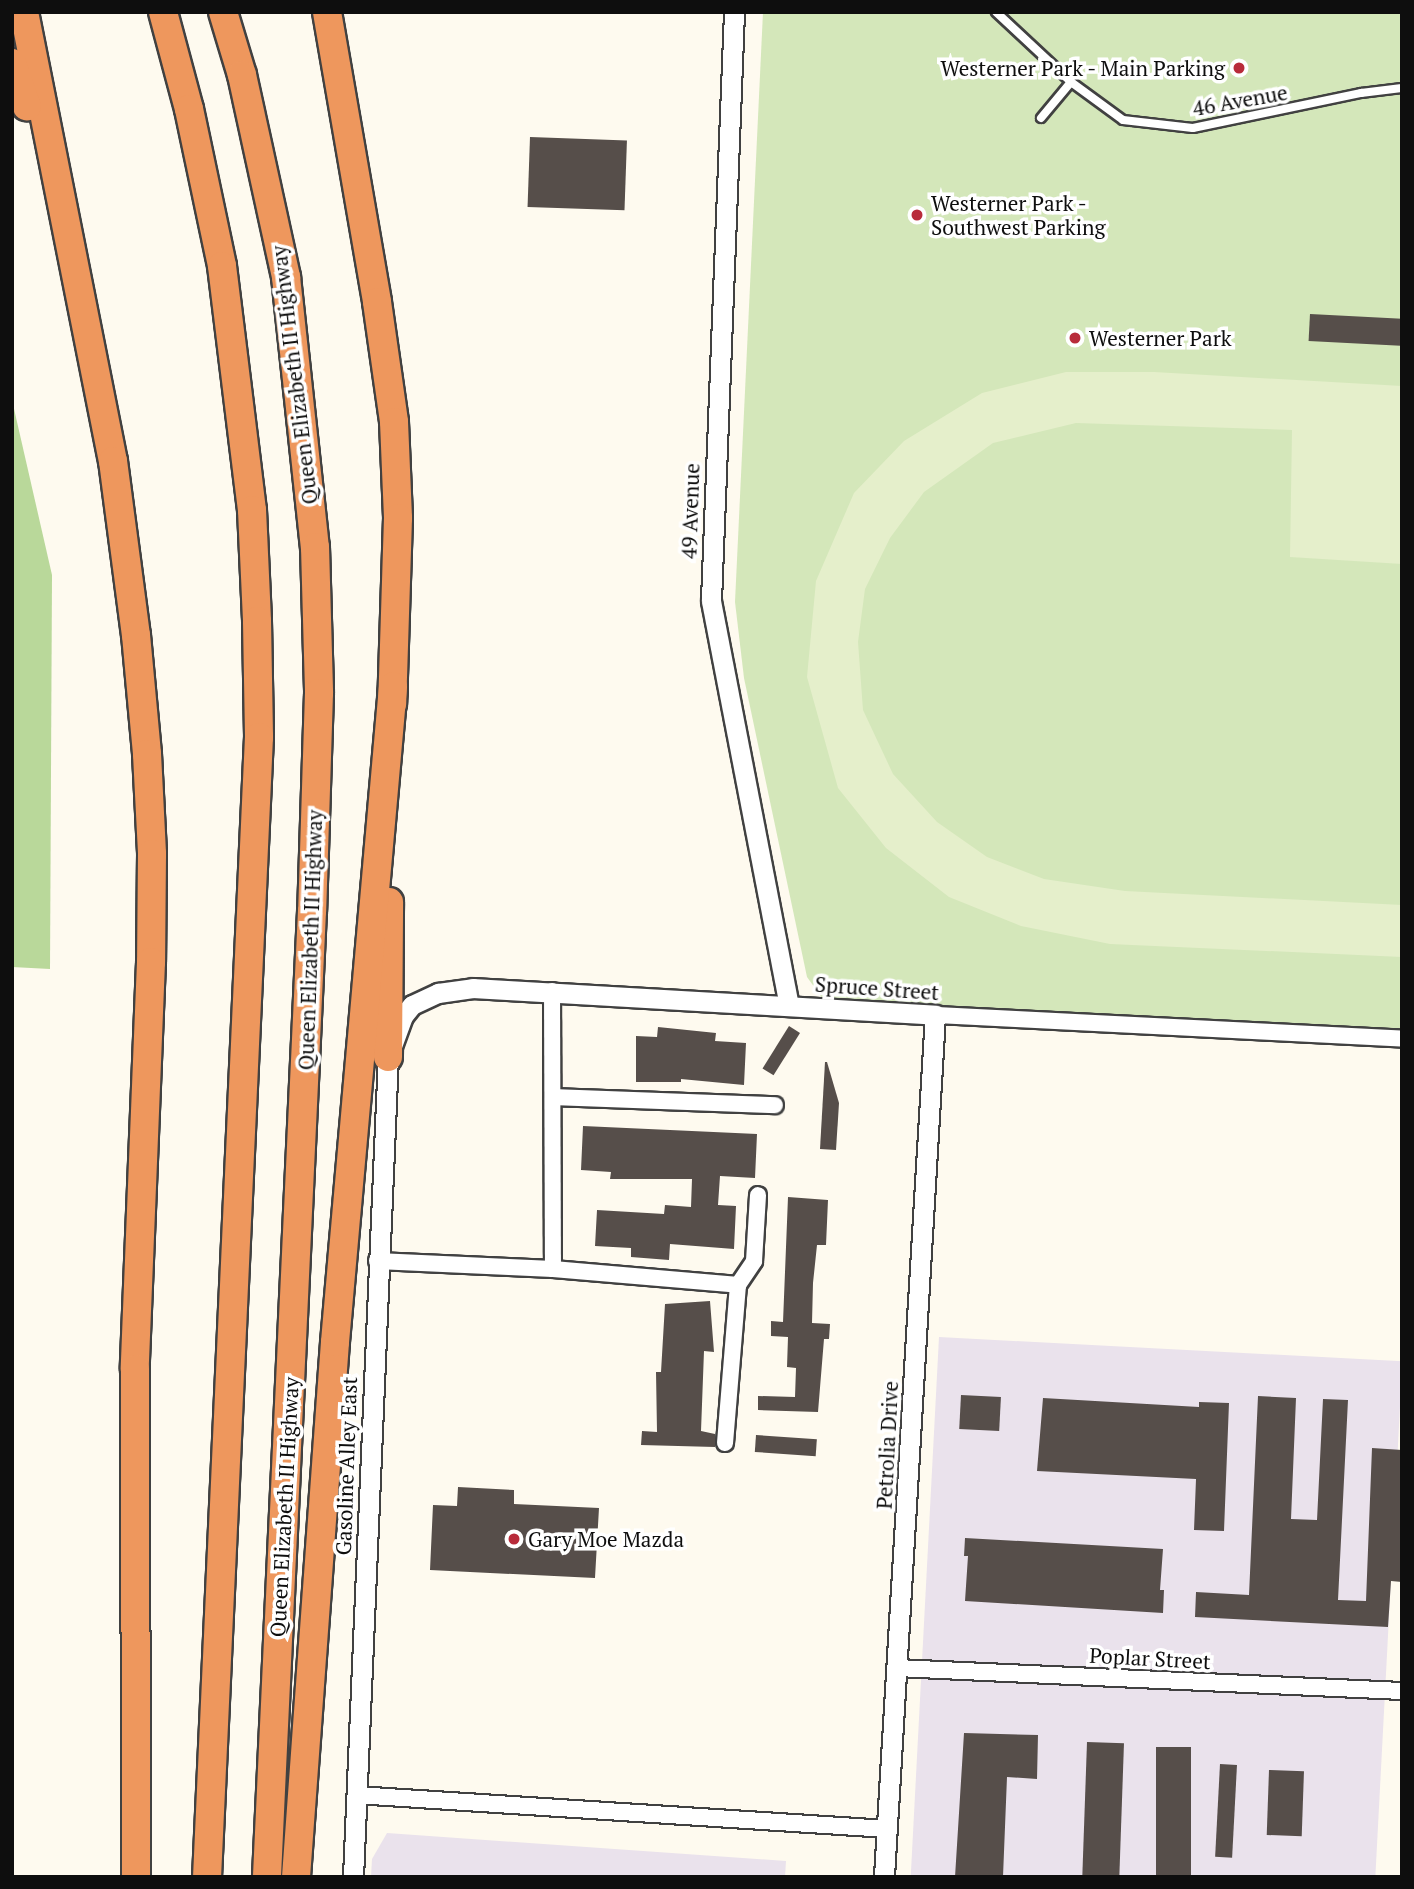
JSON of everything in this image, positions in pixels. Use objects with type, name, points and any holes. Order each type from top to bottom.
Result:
[{"type":"highway","points":[[24,12],[96,368],[126,548],[146,741],[151,842],[151,962],[135,1369],[136,1877]]},
{"type":"highway","points":[[163,12],[189,109],[222,266],[252,510],[257,621],[259,737],[207,1877]]},
{"type":"highway","name":"Queen Elizabeth II Highway","points":[[223,12],[242,75],[286,277],[315,547],[318,693],[312,911],[267,1877]]},
{"type":"highway","points":[[316,12],[343,103]]},
{"type":"highway","points":[[327,12],[394,422],[398,518],[388,1057]]},
{"type":"highway","points":[[12,63],[75,274]]},
{"type":"highway","points":[[296,1877],[335,1342],[393,687]]},
{"type":"highway","points":[[116,1877],[134,1618]]},
{"type":"street","name":"49 Avenue","points":[[734,12],[711,601],[789,1005]]},
{"type":"street","name":"Spruce Street","points":[[388,1057],[403,1016],[412,1005],[438,993],[473,988],[1402,1039]]},
{"type":"street","points":[[552,992],[553,1269]]},
{"type":"street","name":"Petrolia Drive","points":[[884,1877],[935,1015]]},
{"type":"street","name":"Gasoline Alley East","points":[[352,1877],[388,1057]]},
{"type":"street","points":[[553,1097],[775,1105]]},
{"type":"street","points":[[725,1443],[738,1285],[754,1261],[758,1195]]},
{"type":"street","points":[[377,1261],[553,1269],[738,1285]]},
{"type":"street","name":"Poplar Street","points":[[897,1668],[1402,1691]]},
{"type":"street","points":[[356,1795],[887,1829]]},
{"type":"lane","name":"46 Avenue","points":[[996,12],[1071,82],[1123,120],[1193,128],[1361,93],[1402,88]]},
{"type":"lane","points":[[1041,118],[1071,82]]},
{"type":"shaded area","points":[[939,1337],[1402,1361],[1375,1877],[911,1877]]},
{"type":"shaded area","points":[[387,1833],[786,1861],[785,1877],[371,1877],[372,1859]]},
{"type":"green space","name":"Westerner Park","points":[[763,12],[1402,12],[1402,1030],[825,1002],[807,977],[744,678],[735,602]]},
{"type":"green space","points":[[1066,372],[1154,372],[1402,386],[1402,564],[1290,557],[1292,430],[1076,423],[993,443],[924,492],[890,538],[865,589],[858,642],[863,710],[893,774],[937,822],[987,857],[1044,879],[1125,891],[1402,905],[1402,957],[1110,944],[1021,926],[949,897],[886,848],[838,788],[807,677],[816,581],[854,493],[904,441],[982,393]]},
{"type":"green space","points":[[12,400],[52,575],[50,969],[12,967]]},
{"type":"building","points":[[530,137],[627,140],[624,210],[528,207]]},
{"type":"building","points":[[1310,314],[1402,319],[1400,346],[1309,341]]},
{"type":"building","points":[[789,1026],[800,1033],[774,1075],[763,1068]]},
{"type":"building","points":[[658,1027],[716,1033],[715,1041],[746,1043],[744,1085],[681,1079],[681,1082],[636,1082],[636,1036],[657,1037]]},
{"type":"building","points":[[825,1062],[839,1103],[836,1150],[820,1149]]},
{"type":"building","points":[[583,1126],[757,1134],[755,1178],[720,1176],[718,1205],[736,1206],[734,1249],[670,1244],[669,1260],[631,1257],[631,1248],[595,1246],[597,1210],[664,1214],[665,1205],[691,1207],[692,1179],[610,1179],[611,1172],[581,1170]]},
{"type":"building","points":[[788,1197],[828,1200],[826,1245],[817,1245],[813,1283],[812,1323],[830,1324],[829,1339],[824,1339],[818,1412],[758,1410],[758,1396],[795,1397],[796,1368],[787,1367],[788,1337],[771,1336],[771,1321],[783,1322]]},
{"type":"building","points":[[710,1301],[714,1352],[704,1351],[701,1431],[715,1434],[715,1447],[641,1445],[642,1431],[657,1432],[656,1372],[661,1372],[665,1304]]},
{"type":"building","points":[[961,1395],[1001,1397],[999,1431],[959,1429]]},
{"type":"building","points":[[1258,1396],[1296,1398],[1291,1519],[1317,1520],[1323,1399],[1348,1400],[1338,1600],[1366,1601],[1372,1448],[1402,1450],[1402,1582],[1391,1581],[1388,1627],[1195,1617],[1196,1592],[1249,1595]]},
{"type":"building","points":[[1043,1398],[1199,1407],[1199,1402],[1229,1403],[1224,1531],[1194,1530],[1196,1479],[1037,1471]]},
{"type":"building","points":[[756,1435],[817,1439],[816,1456],[755,1452]]},
{"type":"building","name":"Gary Moe Mazda","points":[[458,1487],[514,1490],[514,1504],[599,1508],[595,1578],[430,1570],[433,1505],[457,1506]]},
{"type":"building","points":[[965,1538],[1163,1549],[1160,1590],[1164,1590],[1163,1613],[965,1601],[968,1556],[964,1556]]},
{"type":"building","points":[[964,1733],[1038,1735],[1037,1779],[1007,1777],[1003,1877],[955,1877]]},
{"type":"building","points":[[1087,1742],[1124,1743],[1119,1877],[1082,1877]]},
{"type":"building","points":[[1156,1747],[1191,1747],[1191,1877],[1156,1877]]},
{"type":"building","points":[[1220,1764],[1237,1765],[1232,1858],[1215,1857]]},
{"type":"building","points":[[1269,1770],[1304,1771],[1302,1836],[1267,1835]]},
{"type":"place","name":"Westerner Park - Main Parking","points":[[1239,68]]},
{"type":"place","name":"Westerner Park - Southwest Parking","points":[[917,215]]},
{"type":"place","name":"Westerner Park","points":[[1075,338]]},
{"type":"place","name":"Gary Moe Mazda","points":[[514,1539]]}]
